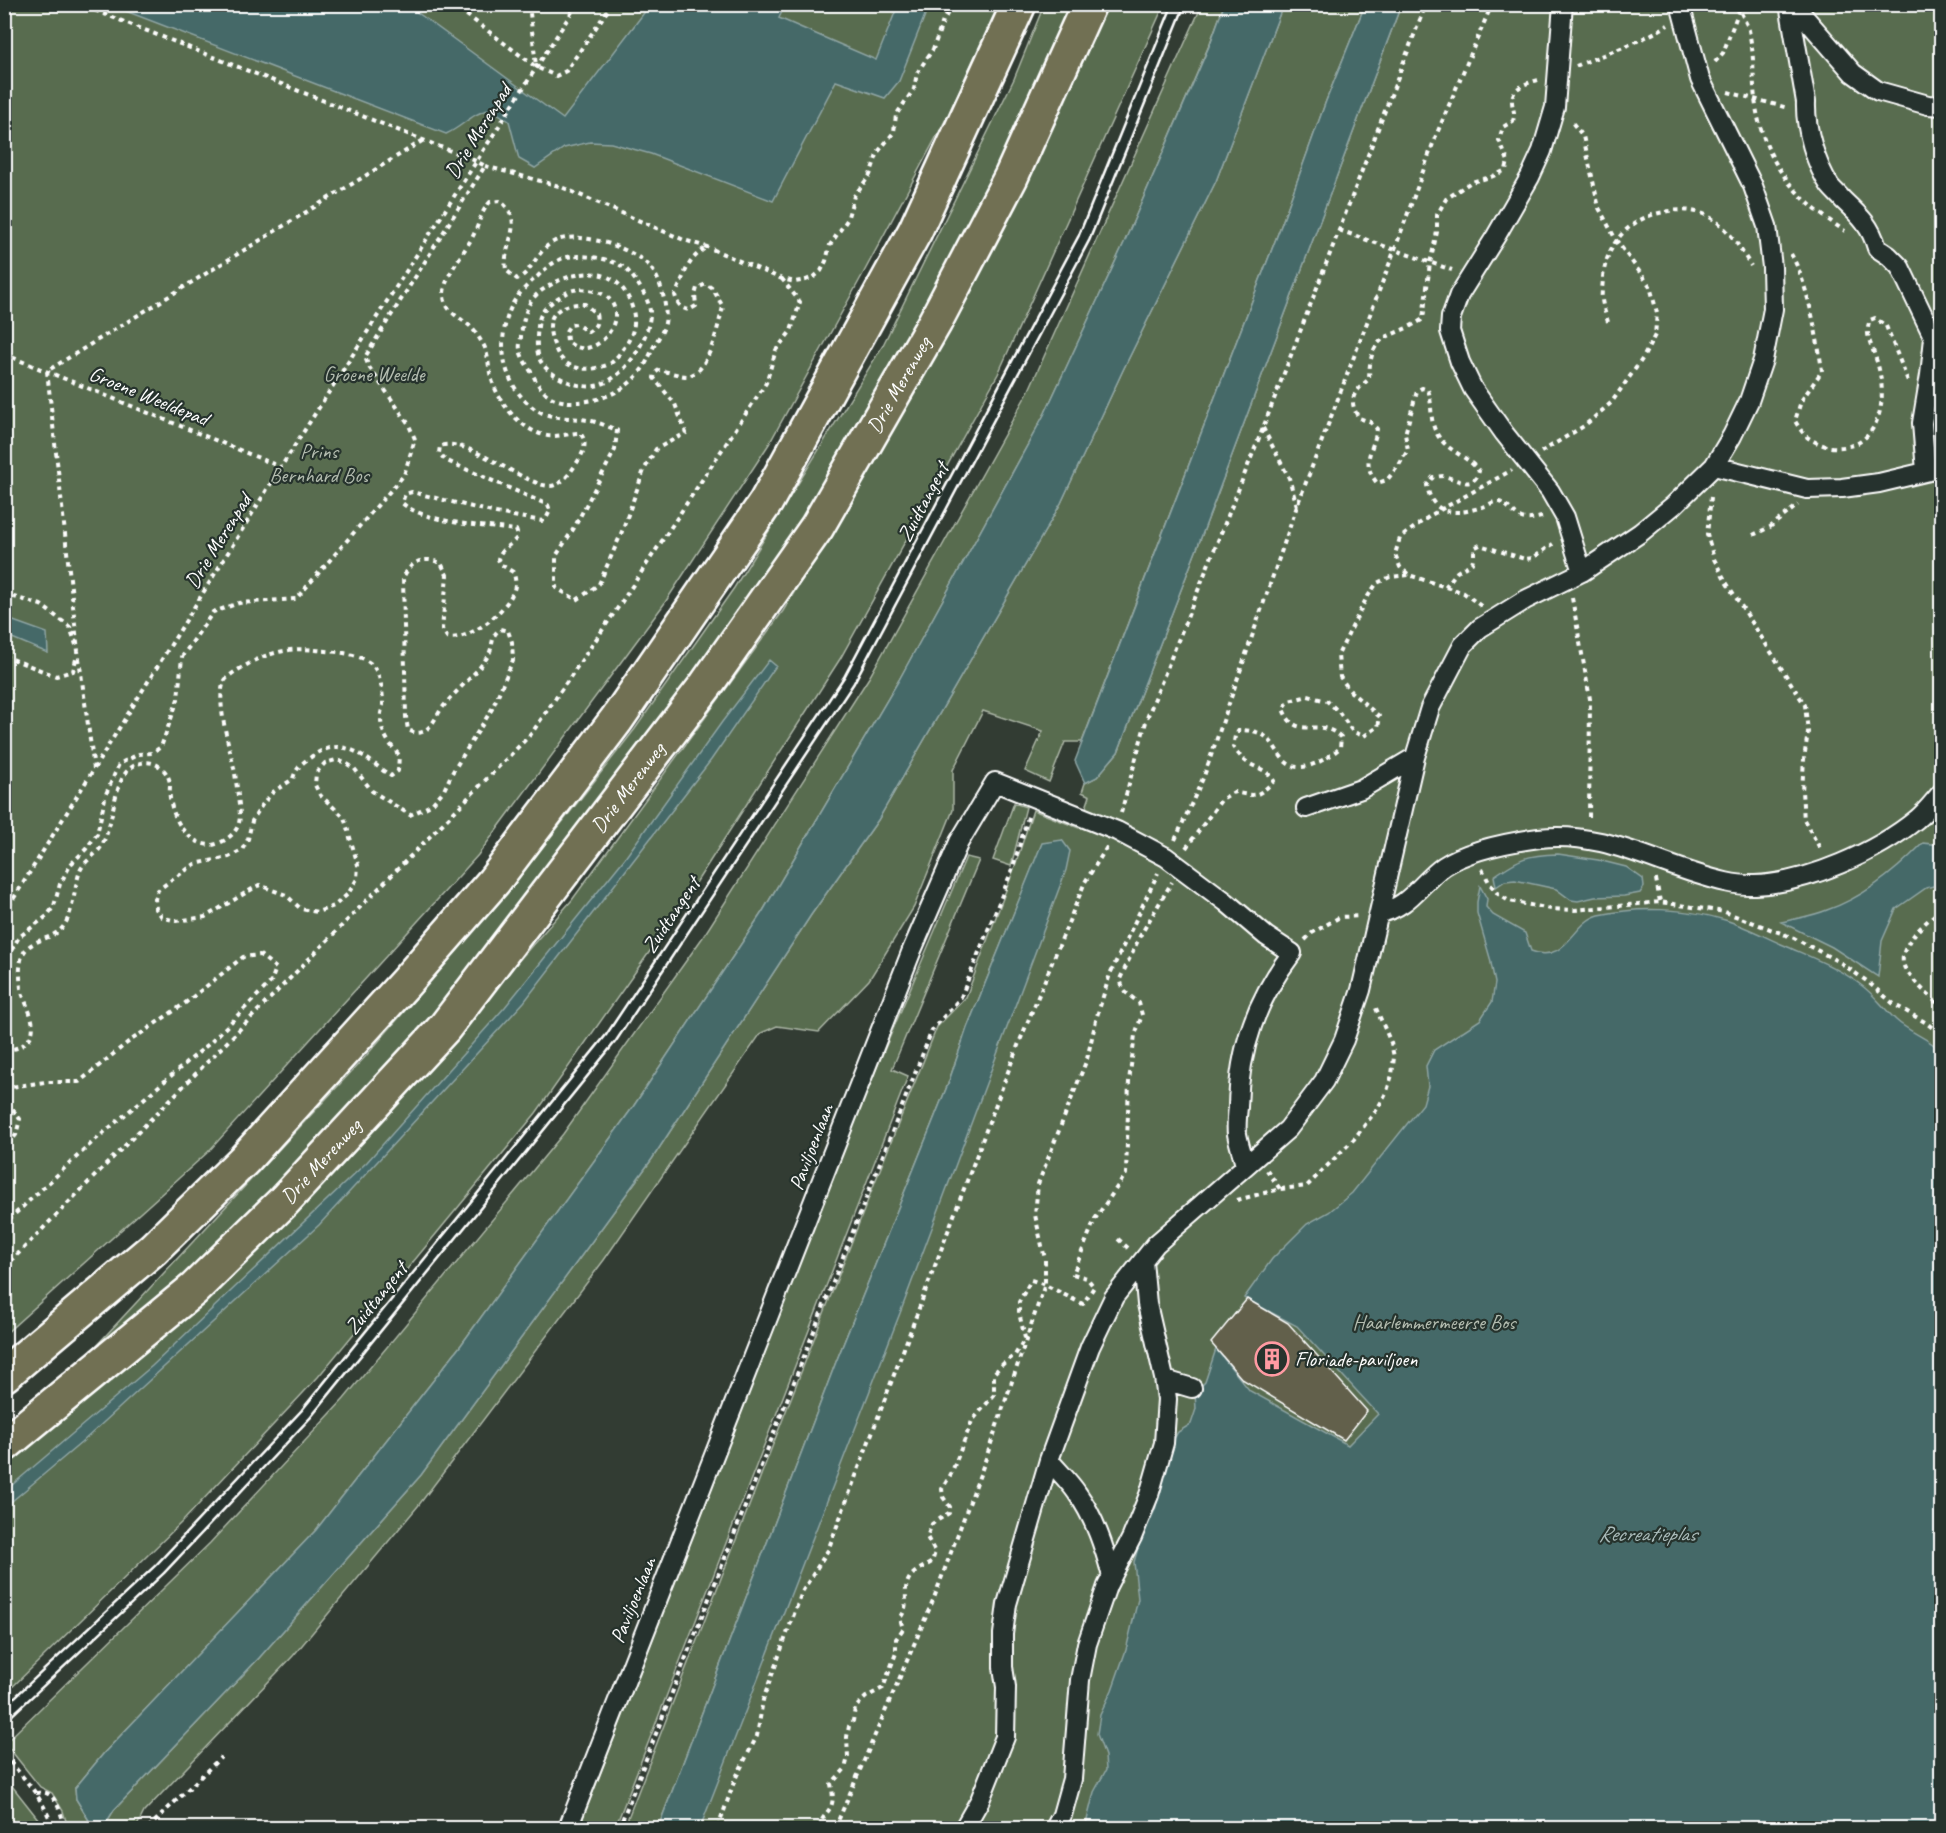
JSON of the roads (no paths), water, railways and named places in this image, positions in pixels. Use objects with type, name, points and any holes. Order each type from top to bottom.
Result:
[{"type":"highway","points":[[4,1375],[153,1250],[245,1159],[406,982],[494,881],[617,719],[766,502],[915,231],[1019,4]]},
{"type":"highway","name":"Drie Merenweg","points":[[4,1444],[194,1288],[283,1202],[446,1027],[677,723],[811,536],[829,507],[934,322],[1011,177],[1089,4]]},
{"type":"street","points":[[1563,4],[1555,106],[1542,151],[1530,177],[1496,236],[1459,295],[1451,316],[1450,331],[1473,389],[1550,491],[1565,517],[1575,575]]},
{"type":"street","points":[[964,1828],[980,1800],[1005,1737],[1003,1634],[1007,1604],[1049,1460],[1100,1323],[1114,1297],[1156,1244],[1288,1129],[1319,1088],[1344,1040],[1361,990],[1416,757],[1430,708],[1463,645],[1480,628],[1525,600],[1575,575],[1640,532],[1674,505],[1713,466],[1732,436],[1749,401],[1763,360],[1773,309],[1772,267],[1767,226],[1752,186],[1704,85],[1680,4]]},
{"type":"street","points":[[1713,466],[1807,489],[1842,488],[1879,483],[1934,470],[1922,423],[1934,338],[1900,267],[1890,256],[1877,248],[1873,232],[1831,187],[1816,159],[1806,113],[1791,4]]},
{"type":"street","points":[[1791,4],[1853,73],[1878,91],[1928,105],[1941,106]]},
{"type":"street","points":[[1306,808],[1361,789],[1416,757]]},
{"type":"street","name":"Paviljoenlaan","points":[[568,1828],[912,950],[959,842],[995,782],[1117,831],[1171,861],[1226,902],[1266,936],[1292,953],[1273,978],[1253,1018],[1243,1063],[1238,1093],[1237,1132],[1245,1166]]},
{"type":"street","points":[[1379,913],[1391,911],[1411,898],[1442,867],[1459,857],[1541,838],[1588,839],[1726,882],[1753,886],[1777,884],[1810,876],[1879,846],[1918,819],[1941,792]]},
{"type":"street","points":[[1055,1828],[1062,1815],[1072,1779],[1080,1680],[1087,1644],[1104,1594],[1132,1537],[1149,1495],[1164,1443],[1167,1399],[1165,1380],[1151,1328],[1143,1261]]},
{"type":"street","points":[[1165,1380],[1191,1388]]},
{"type":"street","points":[[1049,1460],[1076,1491],[1092,1518],[1103,1544],[1112,1576]]},
{"type":"lane","name":"Zuidtangent","points":[[4,1715],[160,1569],[306,1414],[611,1038],[849,680],[1084,238],[1179,4]]},
{"type":"water","points":[[110,5],[407,5],[563,119],[650,5],[785,5],[779,18],[876,60],[898,5],[929,5],[899,81],[885,98],[836,81],[773,201],[651,154],[611,143],[590,142],[564,148],[535,168],[519,159],[509,121],[491,109],[478,114],[446,134]]},
{"type":"water","points":[[1224,5],[1283,5],[1216,181],[1123,370],[1061,503],[878,820],[811,915],[652,1159],[421,1475],[259,1658],[114,1810],[103,1828],[90,1828],[90,1822],[76,1799],[75,1788],[104,1753],[316,1530],[461,1345],[633,1107],[763,911],[899,680],[1045,413],[1124,243],[1210,44]]},
{"type":"water","points":[[1365,5],[1401,5],[1118,752],[1097,777],[1085,783],[1075,761],[1282,223],[1326,101]]},
{"type":"water","points":[[5,618],[47,633],[48,653],[5,635]]},
{"type":"water","points":[[769,660],[776,666],[711,760],[524,1002],[319,1225],[81,1443],[5,1507],[5,1491],[152,1366],[367,1162],[505,1007],[625,858]]},
{"type":"water","points":[[1062,840],[1070,851],[1066,870],[902,1308],[700,1828],[658,1828],[836,1362],[1042,843]]},
{"type":"water","points":[[1923,843],[1941,845],[1941,884],[1926,888],[1896,909],[1882,941],[1878,977],[1832,947],[1781,922],[1822,912],[1854,898],[1891,873]]},
{"type":"water","points":[[1558,854],[1626,867],[1643,879],[1644,887],[1640,893],[1578,901],[1571,900],[1556,889],[1515,880],[1505,881],[1496,887],[1494,876],[1517,861],[1538,855]]},
{"type":"water","name":"Recreatieplas","points":[[1480,886],[1487,899],[1486,907],[1493,915],[1525,933],[1531,951],[1543,954],[1561,948],[1590,919],[1614,912],[1646,909],[1678,911],[1710,916],[1733,923],[1844,973],[1866,989],[1901,1025],[1931,1042],[1941,1051],[1941,1828],[1085,1828],[1094,1792],[1106,1770],[1105,1756],[1097,1734],[1100,1715],[1112,1690],[1126,1650],[1138,1599],[1134,1562],[1140,1541],[1155,1510],[1170,1446],[1178,1432],[1191,1424],[1196,1409],[1195,1392],[1205,1382],[1216,1349],[1250,1391],[1348,1445],[1378,1414],[1297,1326],[1244,1298],[1272,1259],[1307,1224],[1329,1212],[1352,1193],[1423,1104],[1428,1086],[1426,1066],[1434,1050],[1480,1020],[1492,1002],[1495,983],[1477,913]]},
{"type":"place","name":"Floriade-paviljoen","points":[[1272,1359]]},
{"type":"park label","name":"Groene Weelde","points":[[374,374]]},
{"type":"park label","name":"Prins Bernhard Bos","points":[[319,463]]},
{"type":"park label","name":"Haarlemmermeerse Bos","points":[[1434,1322]]}]
